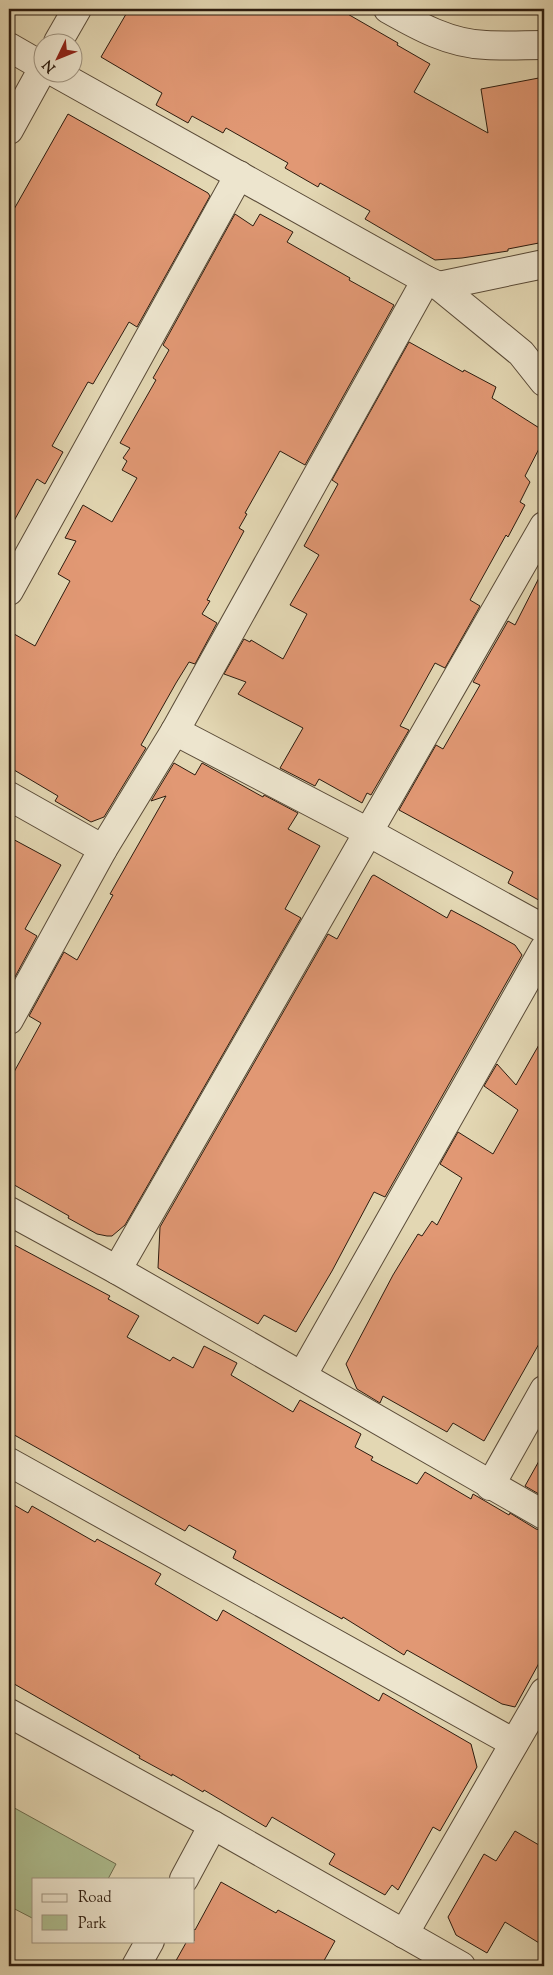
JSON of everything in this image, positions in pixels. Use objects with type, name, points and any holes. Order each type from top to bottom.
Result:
[{"type":"street","points":[[64,32],[77,9]]},
{"type":"street","points":[[388,9],[423,29],[457,40],[484,45],[544,45]]},
{"type":"street","points":[[9,47],[32,60]]},
{"type":"street","points":[[9,130],[35,82]]},
{"type":"street","points":[[72,82],[433,283],[521,353],[544,382]]},
{"type":"street","points":[[9,591],[239,176]]},
{"type":"street","points":[[433,283],[544,264]]},
{"type":"street","points":[[9,1020],[103,849],[175,731],[433,283]]},
{"type":"street","points":[[117,1270],[544,526]]},
{"type":"street","points":[[175,731],[368,832],[544,929]]},
{"type":"street","points":[[9,796],[103,849]]},
{"type":"street","points":[[302,1376],[544,949]]},
{"type":"street","points":[[9,1211],[117,1270],[490,1486],[544,1515]]},
{"type":"street","points":[[490,1486],[544,1390]]},
{"type":"street","points":[[9,1462],[514,1743]]},
{"type":"street","points":[[404,1934],[544,1692]]},
{"type":"street","points":[[9,1713],[213,1825],[460,1966]]},
{"type":"street","points":[[185,1878],[213,1825]]},
{"type":"street","points":[[136,1966],[149,1942]]},
{"type":"green space","points":[[9,1805],[116,1864],[109,1878],[32,1878],[32,1918],[9,1906]]},
{"type":"building","points":[[129,9],[339,9],[430,64],[414,92],[488,133],[481,89],[544,77],[544,242],[508,249],[508,251],[435,260],[365,219],[370,211],[320,183],[318,187],[285,168],[288,163],[226,128],[223,133],[192,116],[188,123],[156,105],[162,93],[101,57]]},
{"type":"building","points":[[68,114],[208,193],[210,196],[137,327],[129,322],[93,384],[88,382],[52,446],[63,452],[45,484],[37,479],[9,530],[9,218]]},
{"type":"building","points":[[235,214],[253,226],[260,214],[293,232],[287,242],[394,305],[305,465],[280,451],[245,513],[247,514],[239,528],[244,531],[207,600],[210,601],[202,614],[217,623],[195,664],[189,662],[176,683],[141,745],[146,748],[104,817],[91,822],[55,801],[58,796],[9,767],[9,631],[35,646],[70,581],[58,574],[76,541],[65,538],[83,505],[112,522],[137,478],[122,470],[127,461],[123,458],[130,448],[120,443],[156,380],[153,378],[169,350],[163,345]]},
{"type":"building","points":[[409,342],[463,372],[464,370],[496,387],[492,398],[544,431],[544,439],[525,476],[530,482],[520,502],[525,505],[470,600],[480,606],[445,668],[435,663],[400,726],[409,730],[371,795],[367,793],[362,803],[319,779],[315,786],[280,768],[303,728],[238,694],[246,682],[224,674],[244,639],[250,642],[251,640],[283,659],[307,614],[290,605],[319,555],[304,546],[338,484],[332,480]]},
{"type":"building","points":[[544,568],[544,903],[508,883],[513,872],[399,810],[436,745],[443,749],[480,685],[473,682],[508,621],[515,625]]},
{"type":"building","points":[[174,763],[195,775],[202,763],[263,797],[264,795],[298,813],[288,829],[320,846],[285,909],[301,918],[125,1225],[112,1236],[107,1236],[97,1234],[9,1182],[9,1081],[41,1023],[29,1016],[64,952],[77,960],[113,895],[110,894],[166,796],[151,801]]},
{"type":"building","points":[[9,837],[61,865],[25,929],[37,936],[9,988]]},
{"type":"building","points":[[374,875],[447,918],[451,910],[481,926],[515,945],[522,955],[385,1197],[374,1192],[332,1271],[296,1332],[264,1315],[258,1324],[158,1268],[160,1227],[328,934],[337,939]]},
{"type":"building","points":[[544,1036],[544,1335],[484,1441],[453,1423],[447,1432],[383,1396],[380,1403],[357,1389],[346,1364],[393,1275],[418,1234],[422,1236],[432,1221],[437,1225],[462,1178],[440,1164],[458,1132],[493,1154],[518,1110],[484,1086],[497,1064],[516,1085]]},
{"type":"building","points":[[9,1242],[110,1296],[108,1299],[139,1316],[127,1337],[170,1361],[173,1357],[193,1368],[204,1346],[237,1363],[231,1375],[293,1412],[300,1400],[361,1434],[355,1447],[373,1457],[371,1460],[417,1484],[425,1472],[471,1499],[473,1494],[509,1515],[510,1513],[536,1529],[544,1531],[544,1654],[515,1707],[502,1704],[407,1650],[404,1655],[343,1617],[342,1619],[233,1558],[236,1551],[189,1525],[185,1531],[9,1432]]},
{"type":"building","points":[[544,1452],[544,1497],[525,1486]]},
{"type":"building","points":[[9,1502],[28,1513],[32,1506],[95,1542],[97,1539],[161,1574],[155,1584],[217,1621],[223,1610],[379,1701],[383,1693],[471,1744],[477,1767],[440,1831],[433,1827],[398,1890],[392,1885],[385,1895],[329,1864],[335,1854],[272,1817],[266,1827],[204,1790],[203,1792],[139,1758],[140,1756],[9,1681]]},
{"type":"building","points":[[515,1831],[544,1848],[544,1946],[505,1922],[487,1953],[456,1935],[448,1917],[484,1854],[496,1861]]},
{"type":"building","points":[[221,1882],[276,1913],[278,1910],[335,1941],[321,1966],[173,1966],[186,1942],[195,1942],[195,1930]]}]
